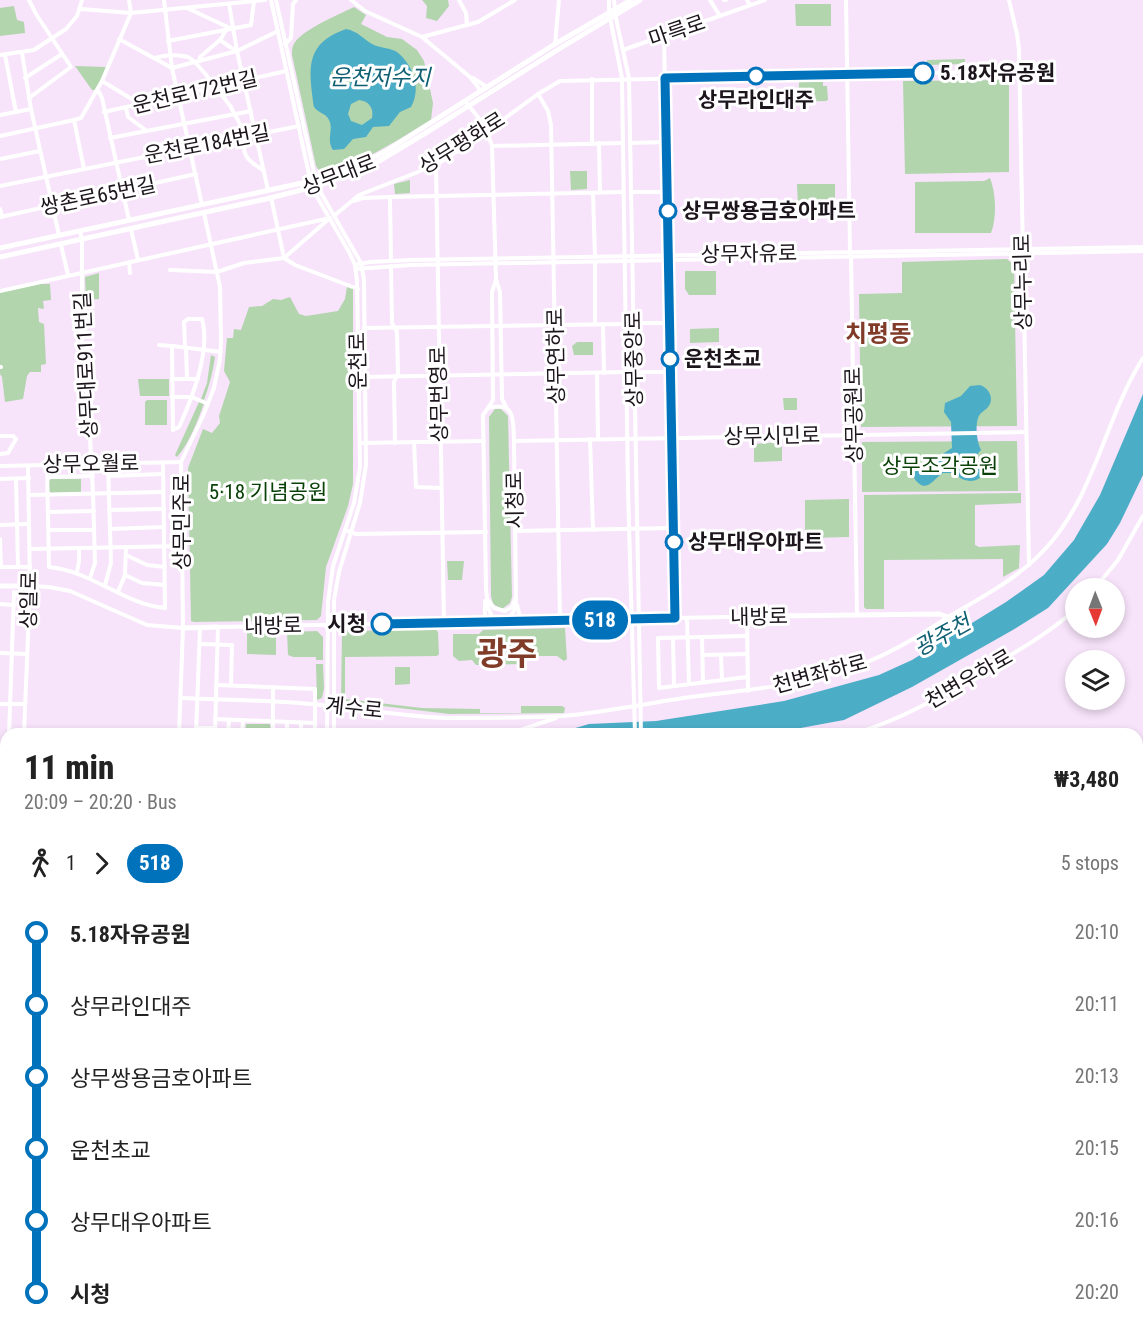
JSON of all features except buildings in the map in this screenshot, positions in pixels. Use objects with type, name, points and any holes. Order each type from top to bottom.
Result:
[{"type":"main road","name":"상무대로","points":[[0,257],[204,213],[314,184],[365,162],[467,104],[631,0]]},
{"type":"main road","name":"상무대로","points":[[467,104],[488,87],[555,44],[640,0]]},
{"type":"main road","name":"상무대로","points":[[0,248],[268,190],[314,184]]},
{"type":"main road","name":"내방로","points":[[0,586],[30,586]]},
{"type":"main road","name":"내방로","points":[[776,616],[939,614],[948,617]]},
{"type":"main road","name":"내방로","points":[[183,628],[218,627]]},
{"type":"street","points":[[29,0],[71,67],[29,98]]},
{"type":"street","points":[[16,112],[2,55],[34,50],[52,39],[69,27],[81,9],[82,0]]},
{"type":"street","points":[[0,136],[81,118],[102,81],[131,13],[129,0]]},
{"type":"street","points":[[164,0],[172,68],[202,205]]},
{"type":"street","points":[[81,9],[131,13],[265,0]]},
{"type":"street","name":"운천로","points":[[271,0],[314,184],[362,266],[363,443],[358,484],[330,580],[327,625],[327,728]]},
{"type":"street","name":"운천로","points":[[276,0],[314,184]]},
{"type":"street","points":[[351,0],[364,11],[422,37],[432,44],[470,77],[481,92]]},
{"type":"street","points":[[459,0],[466,13],[467,25]]},
{"type":"street","points":[[422,37],[483,20],[515,0]]},
{"type":"street","points":[[555,44],[559,0]]},
{"type":"street","points":[[609,0],[613,13]]},
{"type":"street","points":[[613,13],[614,0]]},
{"type":"street","points":[[710,0],[720,16]]},
{"type":"street","points":[[747,0],[750,5]]},
{"type":"street","name":"마륵로","points":[[623,50],[765,0]]},
{"type":"street","name":"상무공원로","points":[[846,0],[857,614]]},
{"type":"street","name":"상무누리로","points":[[1009,0],[1017,34],[1019,71],[1029,565]]},
{"type":"street","points":[[168,41],[253,23],[254,1]]},
{"type":"street","points":[[281,47],[291,38],[294,1]]},
{"type":"street","points":[[229,3],[237,51],[268,190]]},
{"type":"street","points":[[186,8],[233,29]]},
{"type":"street","name":"상무중앙로","points":[[613,13],[629,78],[641,728]]},
{"type":"street","name":"상무중앙로","points":[[613,13],[622,78],[626,372],[635,728]]},
{"type":"street","points":[[197,62],[226,30]]},
{"type":"street","points":[[119,39],[172,68],[237,51],[278,31]]},
{"type":"street","points":[[432,44],[431,39],[434,33]]},
{"type":"street","points":[[664,35],[675,618]]},
{"type":"street","points":[[220,39],[237,51]]},
{"type":"street","points":[[22,53],[31,109],[59,236]]},
{"type":"street","points":[[25,78],[62,54]]},
{"type":"street","points":[[155,58],[170,55],[190,58],[197,62],[240,120],[246,136],[244,153],[246,159],[264,171]]},
{"type":"street","name":"운천로172번길","points":[[104,112],[286,71]]},
{"type":"street","name":"상무평화로","points":[[284,258],[358,195],[436,165],[560,81],[1019,71]]},
{"type":"street","points":[[470,77],[488,87]]},
{"type":"street","points":[[592,79],[592,144]]},
{"type":"street","points":[[102,81],[141,104]]},
{"type":"street","points":[[96,92],[100,95],[129,220]]},
{"type":"street","name":"상무연하로","points":[[538,94],[550,118],[552,144],[560,621]]},
{"type":"street","name":"시청로","points":[[467,104],[488,131],[492,146],[496,259],[496,279],[492,292],[493,400],[483,415],[487,594],[488,608],[494,622]]},
{"type":"street","points":[[126,108],[128,117],[147,131]]},
{"type":"street","points":[[0,115],[31,109]]},
{"type":"street","points":[[110,138],[251,111]]},
{"type":"street","points":[[74,120],[84,169]]},
{"type":"street","name":"운천로184번길","points":[[0,186],[299,126]]},
{"type":"street","points":[[630,143],[666,142]]},
{"type":"street","points":[[599,143],[600,192]]},
{"type":"street","points":[[492,146],[623,143]]},
{"type":"street","points":[[0,159],[40,151]]},
{"type":"street","name":"상무번영로","points":[[436,165],[444,623]]},
{"type":"street","name":"쌍촌로65번길","points":[[1,217],[196,174]]},
{"type":"street","points":[[593,192],[595,324]]},
{"type":"street","points":[[350,202],[363,198],[390,197],[624,192]]},
{"type":"street","points":[[631,192],[668,192]]},
{"type":"street","points":[[271,197],[284,258]]},
{"type":"street","points":[[390,197],[392,323],[397,332],[398,353],[394,382],[395,442]]},
{"type":"street","points":[[0,209],[1,217]]},
{"type":"street","name":"상무민주로","points":[[179,728],[183,628],[182,462],[208,404],[221,352],[221,301],[204,213]]},
{"type":"street","points":[[0,291],[333,216]]},
{"type":"street","name":"운천로","points":[[333,216],[356,267],[364,484],[339,572],[334,600],[334,728]]},
{"type":"street","points":[[131,229],[138,260]]},
{"type":"street","name":"상무대로911번길","points":[[80,231],[82,240],[82,367],[87,383],[93,476],[95,563],[90,578]]},
{"type":"street","points":[[61,245],[68,275]]},
{"type":"street","name":"상무자유로","points":[[356,267],[391,263],[496,259],[625,262],[1143,247]]},
{"type":"street","name":"상무자유로","points":[[1022,251],[1143,251]]},
{"type":"street","name":"상무자유로","points":[[595,260],[625,256],[668,255],[850,255]]},
{"type":"street","points":[[170,270],[217,272],[244,264],[284,258],[295,265],[358,289]]},
{"type":"street","name":"상무자유로","points":[[437,262],[496,264],[554,260]]},
{"type":"street","points":[[129,262],[130,273]]},
{"type":"street","name":"시청로","points":[[496,279],[500,292],[502,399],[513,416],[514,441],[516,598],[515,609],[507,622]]},
{"type":"street","points":[[173,346],[171,355],[173,430],[179,427],[198,379],[202,350],[202,319],[188,319],[184,322],[187,379]]},
{"type":"street","points":[[633,323],[670,323]]},
{"type":"street","points":[[603,324],[604,373]]},
{"type":"street","points":[[364,328],[626,324]]},
{"type":"street","points":[[159,345],[221,352]]},
{"type":"street","points":[[82,347],[89,346]]},
{"type":"street","name":"천변좌하로","points":[[527,717],[564,716],[635,708],[801,683],[841,672],[891,651],[999,586],[1029,565],[1046,548],[1074,511],[1122,395],[1143,358]]},
{"type":"street","points":[[364,377],[626,372]]},
{"type":"street","points":[[634,372],[671,372]]},
{"type":"street","points":[[597,373],[598,439]]},
{"type":"street","points":[[172,380],[198,379]]},
{"type":"street","points":[[172,397],[192,397],[208,404]]},
{"type":"street","points":[[488,408],[506,407]]},
{"type":"street","name":"상무시민로","points":[[514,441],[1026,432]]},
{"type":"street","points":[[0,436],[13,436],[16,440],[8,453],[0,453]]},
{"type":"street","points":[[590,439],[593,530]]},
{"type":"street","points":[[363,443],[484,441]]},
{"type":"street","points":[[414,442],[416,487],[441,488]]},
{"type":"street","points":[[47,465],[50,567],[77,572],[149,606],[165,608],[163,462]]},
{"type":"street","name":"상무오월로","points":[[0,466],[182,462]]},
{"type":"street","points":[[105,585],[110,569],[108,464]]},
{"type":"street","name":"상일로","points":[[24,728],[30,586],[28,466]]},
{"type":"street","points":[[109,476],[163,474]]},
{"type":"street","points":[[48,477],[93,476]]},
{"type":"street","points":[[0,479],[28,478]]},
{"type":"street","points":[[16,479],[18,567]]},
{"type":"street","points":[[29,495],[163,492]]},
{"type":"street","points":[[109,510],[164,509]]},
{"type":"street","points":[[48,512],[94,511]]},
{"type":"street","points":[[1103,578],[1118,560],[1143,516]]},
{"type":"street","points":[[0,525],[29,524]]},
{"type":"street","points":[[110,529],[164,527]]},
{"type":"street","points":[[515,531],[673,528]]},
{"type":"street","points":[[49,530],[94,530]]},
{"type":"street","points":[[345,530],[356,534],[486,532]]},
{"type":"street","points":[[0,539],[0,567],[30,567]]},
{"type":"street","points":[[30,549],[182,546]]},
{"type":"street","points":[[118,591],[125,575],[126,547]]},
{"type":"street","points":[[77,572],[79,548]]},
{"type":"street","points":[[126,555],[147,565],[165,567]]},
{"type":"street","points":[[125,575],[142,583],[165,585]]},
{"type":"street","name":"내방로","points":[[30,586],[70,591],[147,625],[183,628]]},
{"type":"street","points":[[9,728],[14,592]]},
{"type":"street","points":[[487,594],[491,606],[501,611],[512,607],[516,598]]},
{"type":"street","name":"시청로","points":[[481,622],[485,616],[487,594]]},
{"type":"street","name":"시청로","points":[[516,598],[521,621]]},
{"type":"street","points":[[0,604],[14,605]]},
{"type":"street","points":[[927,614],[933,618],[932,627]]},
{"type":"street","name":"내방로","points":[[218,627],[776,616]]},
{"type":"street","points":[[747,617],[748,691]]},
{"type":"street","name":"천변우하로","points":[[871,728],[898,719],[934,700],[1028,645],[1065,617]]},
{"type":"street","points":[[687,618],[688,684]]},
{"type":"street","points":[[215,728],[218,627]]},
{"type":"street","points":[[196,728],[200,628]]},
{"type":"street","points":[[650,638],[747,636]]},
{"type":"street","points":[[702,637],[703,681]]},
{"type":"street","points":[[658,638],[659,688],[747,677]]},
{"type":"street","points":[[673,638],[674,686]]},
{"type":"street","points":[[200,644],[232,645],[231,685]]},
{"type":"street","points":[[0,653],[27,654]]},
{"type":"street","points":[[703,655],[747,654]]},
{"type":"street","points":[[721,655],[722,680]]},
{"type":"street","points":[[216,685],[315,689],[315,728]]},
{"type":"street","points":[[273,687],[273,728]]},
{"type":"street","name":"계수로","points":[[181,698],[315,704],[438,717],[527,717]]},
{"type":"street","points":[[0,704],[25,704]]},
{"type":"street","name":"천변좌하로","points":[[527,728],[564,716]]},
{"type":"street","points":[[215,719],[315,723]]},
{"type":"street","points":[[228,728],[229,720]]},
{"type":"street","points":[[242,728],[243,720]]},
{"type":"street","points":[[287,722],[287,728]]},
{"type":"street","points":[[301,723],[301,728]]},
{"type":"green space","points":[[422,0],[448,0],[449,6],[437,21],[426,18],[427,6]]},
{"type":"green space","points":[[795,4],[831,4],[831,26],[796,26]]},
{"type":"green space","points":[[14,6],[17,20],[24,22],[25,33],[0,36],[0,8]]},
{"type":"green space","points":[[354,7],[366,15],[361,24],[387,37],[402,39],[417,50],[424,61],[433,103],[431,120],[361,160],[320,172],[316,166],[292,48],[296,40],[311,29]]},
{"type":"green space","points":[[965,59],[965,64],[927,65],[927,60]]},
{"type":"green space","points":[[75,66],[106,67],[95,90],[92,90]]},
{"type":"green space","name":"5.18자유공원","points":[[1009,80],[1009,172],[905,174],[903,81]]},
{"type":"green space","points":[[799,82],[823,82],[823,86],[827,86],[828,100],[799,102]]},
{"type":"green space","points":[[570,171],[587,171],[587,189],[571,190]]},
{"type":"green space","points":[[990,178],[995,206],[991,233],[915,233],[915,182],[984,181]]},
{"type":"green space","points":[[410,180],[410,193],[395,194],[394,184]]},
{"type":"green space","points":[[797,184],[835,184],[835,205],[798,206]]},
{"type":"green space","points":[[1007,259],[1014,265],[1017,426],[861,427],[859,294],[902,293],[902,262]]},
{"type":"green space","points":[[685,271],[716,271],[716,295],[689,295],[685,289]]},
{"type":"green space","points":[[99,273],[99,299],[86,300],[85,277]]},
{"type":"green space","points":[[42,283],[50,284],[51,300],[43,301],[44,309],[38,308],[39,322],[44,324],[46,364],[41,365],[41,372],[30,372],[27,376],[23,399],[5,402],[0,374],[0,292]]},
{"type":"green space","name":"5·18 기념공원","points":[[347,287],[353,289],[353,484],[348,506],[326,567],[321,616],[317,620],[191,621],[188,468],[203,429],[212,433],[220,423],[219,416],[230,382],[224,371],[227,338],[233,338],[234,329],[241,330],[249,307],[262,306],[273,299],[281,300],[290,297],[299,314],[306,316],[338,311],[345,299]]},
{"type":"green space","points":[[719,328],[719,342],[690,343],[690,329]]},
{"type":"green space","points":[[577,342],[593,342],[593,355],[574,355],[572,346]]},
{"type":"green space","points":[[211,355],[215,357],[204,400],[201,399],[207,383]]},
{"type":"green space","points":[[138,379],[169,379],[169,396],[140,396]]},
{"type":"green space","points":[[783,398],[797,398],[797,410],[784,410]]},
{"type":"green space","points":[[147,400],[167,400],[167,425],[145,425],[145,402]]},
{"type":"green space","points":[[199,402],[204,403],[199,417],[189,439],[177,457],[175,455]]},
{"type":"green space","points":[[495,409],[501,409],[508,416],[512,597],[510,603],[502,609],[493,604],[491,596],[489,417]]},
{"type":"green space","name":"상무조각공원","points":[[1017,441],[1018,491],[862,492],[862,442]]},
{"type":"green space","points":[[782,442],[782,461],[754,462],[754,444]]},
{"type":"green space","points":[[51,479],[81,479],[81,492],[51,493],[49,481]]},
{"type":"green space","points":[[172,493],[175,493],[175,544],[172,544]]},
{"type":"green space","points":[[1021,493],[1021,503],[975,505],[975,545],[979,547],[1020,545],[1019,568],[1003,577],[1003,559],[884,560],[884,609],[864,607],[864,495]]},
{"type":"green space","points":[[849,499],[849,537],[805,538],[805,500]]},
{"type":"green space","points":[[447,561],[464,561],[462,580],[448,580]]},
{"type":"green space","points":[[565,628],[567,659],[564,661],[557,656],[534,656],[522,664],[476,665],[472,660],[459,661],[453,656],[453,634],[479,634],[483,630]]},
{"type":"green space","points":[[436,630],[439,654],[437,656],[345,657],[345,699],[422,708],[480,709],[480,713],[521,713],[521,706],[562,706],[565,708],[564,713],[449,714],[341,701],[343,631]]},
{"type":"green space","points":[[317,631],[323,637],[323,660],[316,660],[316,657],[288,655],[287,632]]},
{"type":"green space","points":[[276,632],[276,655],[247,654],[247,633]]},
{"type":"green space","points":[[316,664],[323,664],[324,688],[322,698],[317,700]]},
{"type":"green space","points":[[395,667],[410,667],[410,684],[395,685]]},
{"type":"green space","points":[[246,724],[270,724],[270,728],[246,728]]},
{"type":"water","name":"운천저수지","points":[[346,29],[350,30],[374,45],[397,52],[407,63],[416,85],[411,107],[400,112],[389,126],[373,127],[366,137],[353,139],[344,149],[333,150],[330,142],[329,120],[314,107],[311,81],[312,59],[316,50],[332,35]],"holes":[[[338,67],[346,68],[351,73],[352,81],[345,89],[337,89],[330,82],[331,72]],[[359,100],[368,103],[372,111],[372,118],[362,125],[351,121],[348,114],[351,104]]]},
{"type":"water","points":[[980,385],[988,391],[991,397],[990,404],[981,413],[977,422],[981,450],[976,462],[984,473],[974,481],[961,478],[954,473],[943,473],[926,486],[918,483],[914,478],[914,472],[929,463],[939,462],[941,455],[952,448],[951,422],[944,412],[945,403],[961,396],[970,386]]},
{"type":"water","name":"광주천","points":[[1143,394],[1143,475],[1120,523],[1107,544],[1076,578],[1065,578],[1065,590],[1048,608],[1011,631],[912,687],[844,720],[801,728],[575,728],[589,724],[656,721],[784,701],[879,675],[912,660],[1006,602],[1044,575],[1074,540],[1100,495]]},
{"type":"bus line","name":"518","points":[[382,624],[675,618],[665,78],[923,73]]},
{"type":"place","name":"5.18자유공원","points":[[923,73]]},
{"type":"place","name":"상무라인대주","points":[[756,76]]},
{"type":"place","name":"상무쌍용금호아파트","points":[[668,211]]},
{"type":"place","name":"운천초교","points":[[670,359]]},
{"type":"place","name":"상무대우아파트","points":[[674,542]]},
{"type":"place","name":"시청","points":[[382,624]]},
{"type":"district","name":"치평동","points":[[878,334]]},
{"type":"district","name":"광주","points":[[507,653]]}]
